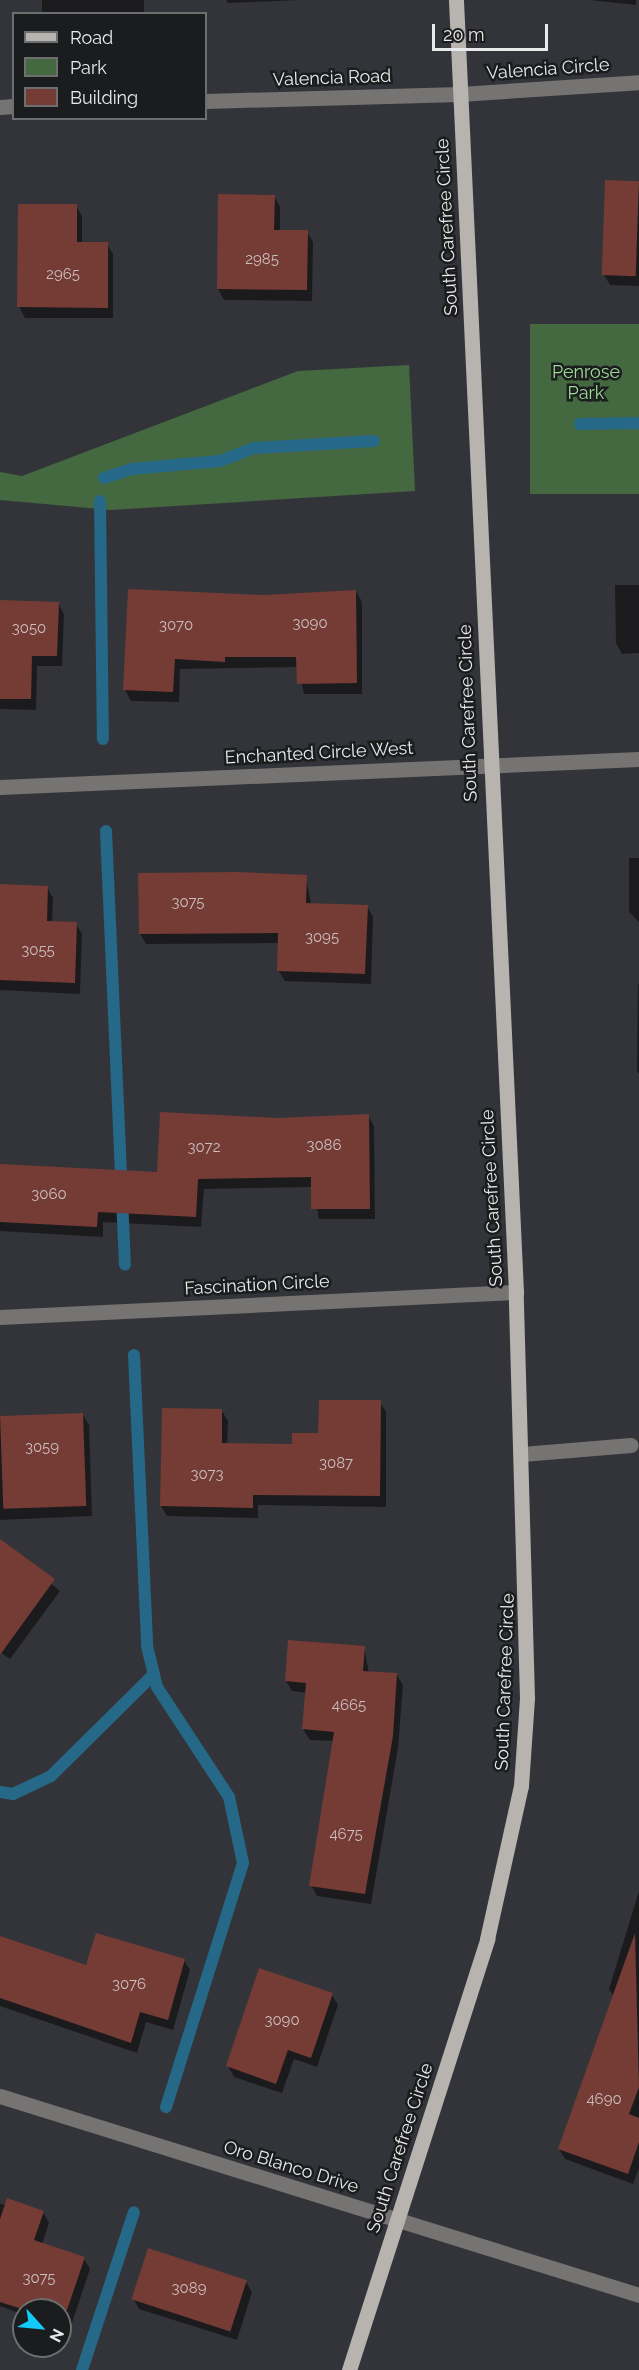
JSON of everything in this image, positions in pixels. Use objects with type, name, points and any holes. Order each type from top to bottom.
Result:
[{"type":"main road","name":"South Carefree Circle","points":[[349,2370],[487,1939],[521,1786],[529,1623],[516,1292],[489,765],[456,0]]},
{"type":"street","name":"Valencia Circle","points":[[460,94],[639,82]]},
{"type":"street","name":"Valencia Road","points":[[207,101],[460,94]]},
{"type":"street","name":"Enchanted Circle West","points":[[0,787],[639,759]]},
{"type":"street","name":"Fascination Circle","points":[[0,1317],[516,1292]]},
{"type":"street","points":[[522,1454],[631,1445]]},
{"type":"street","name":"Oro Blanco Drive","points":[[0,2096],[639,2295]]},
{"type":"green space","name":"Penrose Park","points":[[530,324],[639,324],[639,494],[530,494]]},
{"type":"green space","points":[[409,365],[415,491],[111,510],[0,500],[0,472],[22,476],[298,371]]},
{"type":"building","points":[[605,180],[639,181],[636,276],[602,275]]},
{"type":"building","points":[[218,194],[275,195],[274,230],[308,230],[307,290],[217,289]]},
{"type":"building","points":[[18,204],[77,204],[77,242],[108,242],[108,308],[17,307]]},
{"type":"building","points":[[128,589],[264,595],[356,590],[357,683],[297,684],[296,657],[225,657],[225,662],[175,659],[173,692],[123,690]]},
{"type":"building","points":[[0,600],[59,602],[57,656],[32,656],[31,699],[0,699]]},
{"type":"building","points":[[238,872],[307,875],[306,903],[368,905],[365,974],[277,971],[278,933],[139,934],[138,873]]},
{"type":"building","points":[[0,884],[48,886],[47,921],[77,922],[75,983],[0,980]]},
{"type":"building","points":[[160,1112],[278,1118],[369,1114],[370,1209],[311,1209],[311,1177],[198,1179],[196,1217],[98,1212],[97,1227],[0,1222],[0,1164],[157,1172]]},
{"type":"building","points":[[319,1400],[381,1400],[380,1496],[253,1495],[253,1508],[160,1506],[162,1408],[222,1409],[222,1443],[292,1444],[292,1433],[318,1433]]},
{"type":"building","points":[[83,1413],[86,1506],[3,1509],[0,1416]]},
{"type":"building","points":[[0,1539],[55,1579],[0,1655]]},
{"type":"building","points":[[288,1640],[365,1646],[363,1671],[397,1673],[393,1736],[365,1894],[309,1886],[334,1732],[302,1729],[306,1683],[285,1681]]},
{"type":"building","points":[[96,1933],[185,1959],[168,2020],[140,2012],[131,2043],[0,1998],[0,1936],[86,1965]]},
{"type":"building","points":[[635,1933],[639,2087],[629,2114],[639,2118],[639,2142],[628,2174],[558,2149]]},
{"type":"building","points":[[259,1968],[333,1993],[311,2058],[288,2050],[276,2084],[226,2066]]},
{"type":"building","points":[[7,2198],[44,2211],[34,2240],[85,2257],[71,2298],[12,2298],[12,2306],[0,2302],[0,2219]]},
{"type":"building","points":[[148,2248],[247,2280],[230,2331],[131,2299]]},
{"type":"waterway","points":[[580,424],[639,423]]},
{"type":"waterway","points":[[104,478],[132,469],[220,461],[254,448],[374,441]]},
{"type":"waterway","points":[[100,501],[103,739]]},
{"type":"waterway","points":[[106,831],[125,1265]]},
{"type":"waterway","points":[[134,1355],[147,1646],[157,1687],[229,1797],[243,1863],[166,2107]]},
{"type":"waterway","points":[[0,1792],[13,1794],[51,1776],[154,1674]]},
{"type":"waterway","points":[[82,2370],[134,2212]]}]
